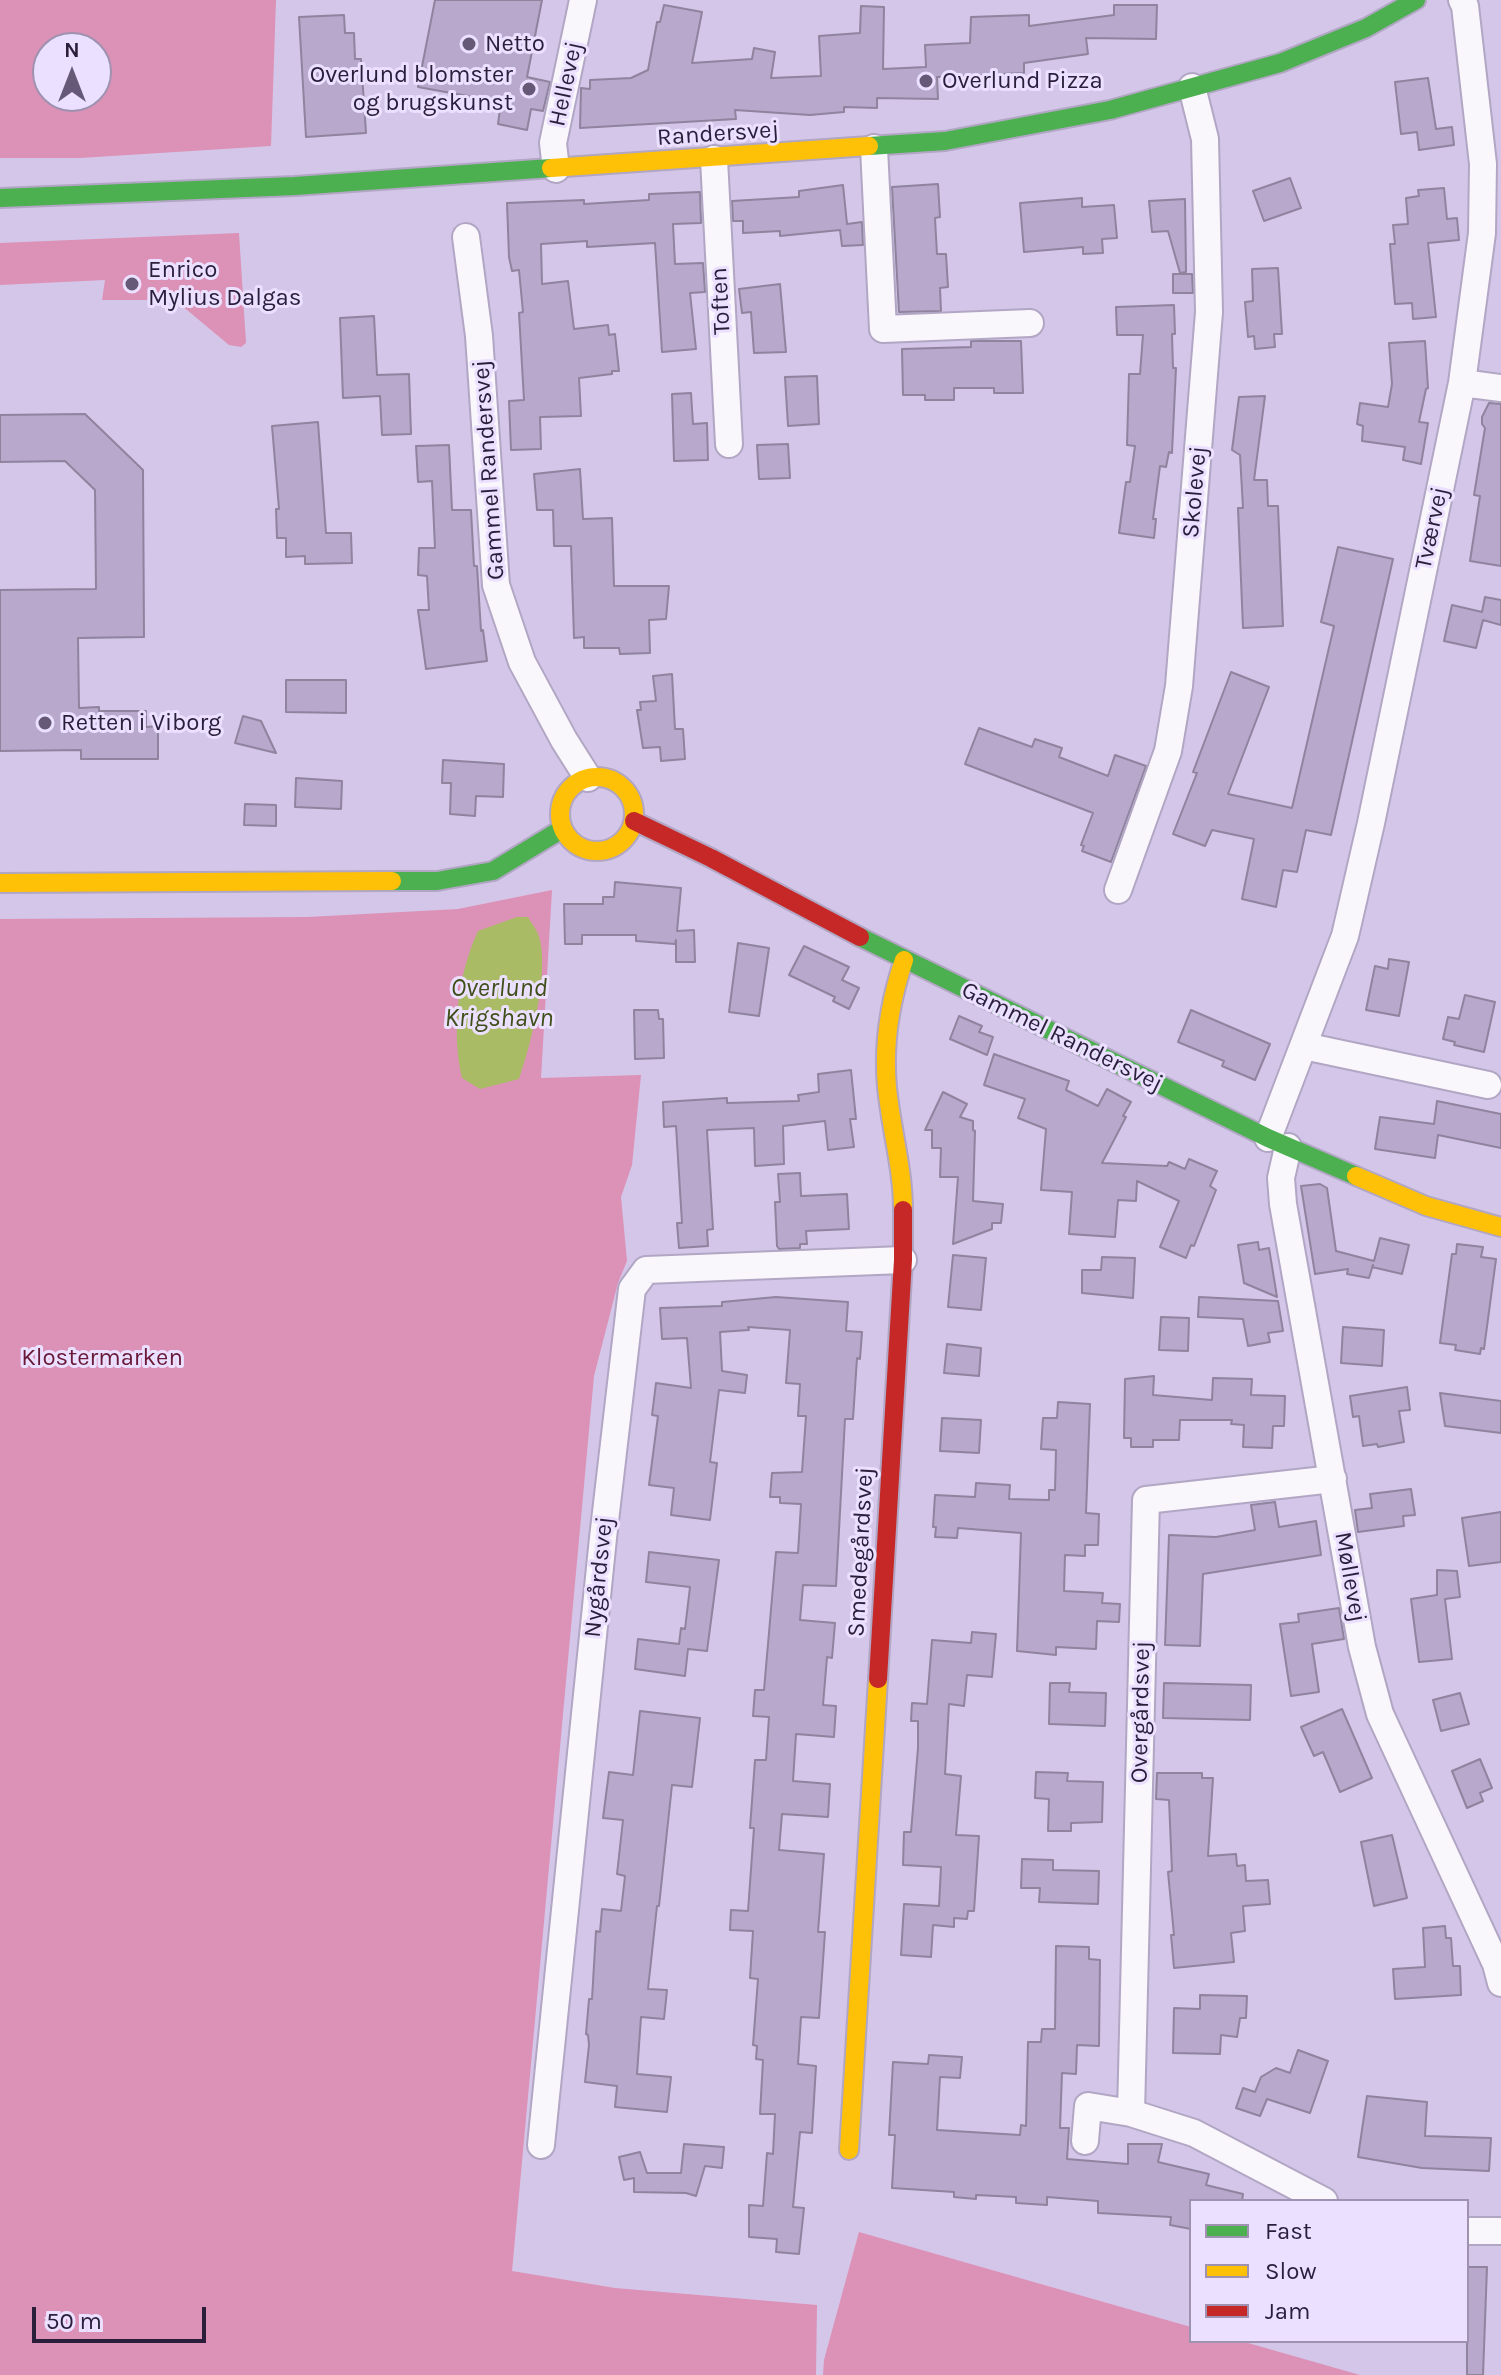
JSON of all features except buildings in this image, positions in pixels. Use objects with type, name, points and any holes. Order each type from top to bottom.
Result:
[{"type":"street","name":"Hellevej","points":[[556,169],[553,143],[583,0]]},
{"type":"street","name":"Randersvej","points":[[0,198],[295,186],[945,141],[1006,132],[1110,110],[1280,63],[1366,28],[1416,0]]},
{"type":"street","name":"Tværvej","points":[[1278,1143],[1304,1046],[1345,936],[1462,383],[1482,233],[1483,164],[1462,0]]},
{"type":"street","name":"Skolevej","points":[[1118,890],[1168,751],[1179,686],[1209,312],[1205,139],[1192,87]]},
{"type":"street","points":[[874,148],[883,329],[1030,323]]},
{"type":"street","name":"Toften","points":[[714,159],[729,444]]},
{"type":"street","name":"Gammel Randersvej","points":[[466,237],[479,336],[496,585],[522,662],[588,778]]},
{"type":"street","points":[[1462,383],[1501,388]]},
{"type":"street","points":[[588,778],[606,778],[617,782],[628,793],[634,804],[634,821],[623,841],[605,852],[594,852],[577,847],[562,829],[560,810],[571,787],[588,778]]},
{"type":"street","name":"Gammel Randersvej","points":[[634,821],[904,960],[1278,1143],[1426,1206],[1501,1227]]},
{"type":"street","points":[[0,883],[437,881],[493,871],[562,829]]},
{"type":"street","name":"Smedegårdsvej","points":[[849,2150],[903,1260],[903,1181],[887,1086],[887,1027],[893,992],[904,960]]},
{"type":"street","points":[[1304,1046],[1488,1085]]},
{"type":"street","name":"Møllevej","points":[[1278,1143],[1283,1204],[1362,1647],[1380,1714],[1496,1964],[1501,1983]]},
{"type":"street","name":"Nygårdsvej","points":[[541,2145],[603,1538],[632,1289],[646,1270],[903,1260]]},
{"type":"street","name":"Overgårdsvej","points":[[1131,2113],[1146,1500],[1333,1479]]},
{"type":"street","points":[[1085,2141],[1088,2106],[1131,2113],[1194,2133],[1320,2199]]},
{"type":"street","points":[[1469,2231],[1501,2231]]},
{"type":"green space","points":[[0,0],[276,0],[271,146],[80,158],[0,158]]},
{"type":"green space","points":[[239,233],[246,343],[241,347],[229,345],[175,300],[102,300],[105,280],[0,285],[0,243]]},
{"type":"green space","name":"Klostermarken","points":[[552,890],[541,1078],[641,1075],[632,1165],[621,1197],[627,1261],[618,1283],[594,1376],[512,2271],[615,2288],[817,2305],[816,2375],[0,2375],[0,919],[308,917],[458,909]]},
{"type":"green space","points":[[859,2232],[1189,2326],[1189,2343],[1248,2343],[1360,2375],[823,2375],[824,2360]]},
{"type":"water","name":"Overlund Krigshavn","points":[[517,917],[528,917],[537,932],[541,948],[541,985],[534,1027],[519,1079],[480,1089],[462,1078],[457,1041],[461,984],[478,931]]},
{"type":"traffic: fast","points":[[869,146],[945,141],[1110,110],[1280,63],[1366,28],[1416,0]]},
{"type":"traffic: fast","points":[[0,198],[295,186],[551,168]]},
{"type":"traffic: fast","points":[[392,881],[437,881],[493,871],[562,829]]},
{"type":"traffic: fast","points":[[860,937],[1268,1138],[1356,1176]]},
{"type":"traffic: slow","points":[[551,168],[869,146]]},
{"type":"traffic: slow","points":[[590,777],[604,777],[618,783],[628,793],[634,814],[632,828],[618,845],[604,851],[590,851],[576,845],[566,835],[560,821],[560,807],[566,793],[576,783],[590,777]]},
{"type":"traffic: slow","points":[[0,883],[392,881]]},
{"type":"traffic: slow","points":[[903,1210],[887,1087],[886,1054],[891,1007],[904,960]]},
{"type":"traffic: slow","points":[[1356,1176],[1426,1206],[1501,1227]]},
{"type":"traffic: slow","points":[[849,2150],[878,1679]]},
{"type":"traffic: jam","points":[[634,821],[860,937]]},
{"type":"traffic: jam","points":[[878,1679],[903,1260],[903,1210]]},
{"type":"place","name":"Netto","points":[[469,44]]},
{"type":"place","name":"Overlund Pizza","points":[[926,81]]},
{"type":"place","name":"Overlund blomster og brugskunst","points":[[529,89]]},
{"type":"place","name":"Enrico Mylius Dalgas","points":[[132,284]]},
{"type":"place","name":"Retten i Viborg","points":[[45,723]]}]
